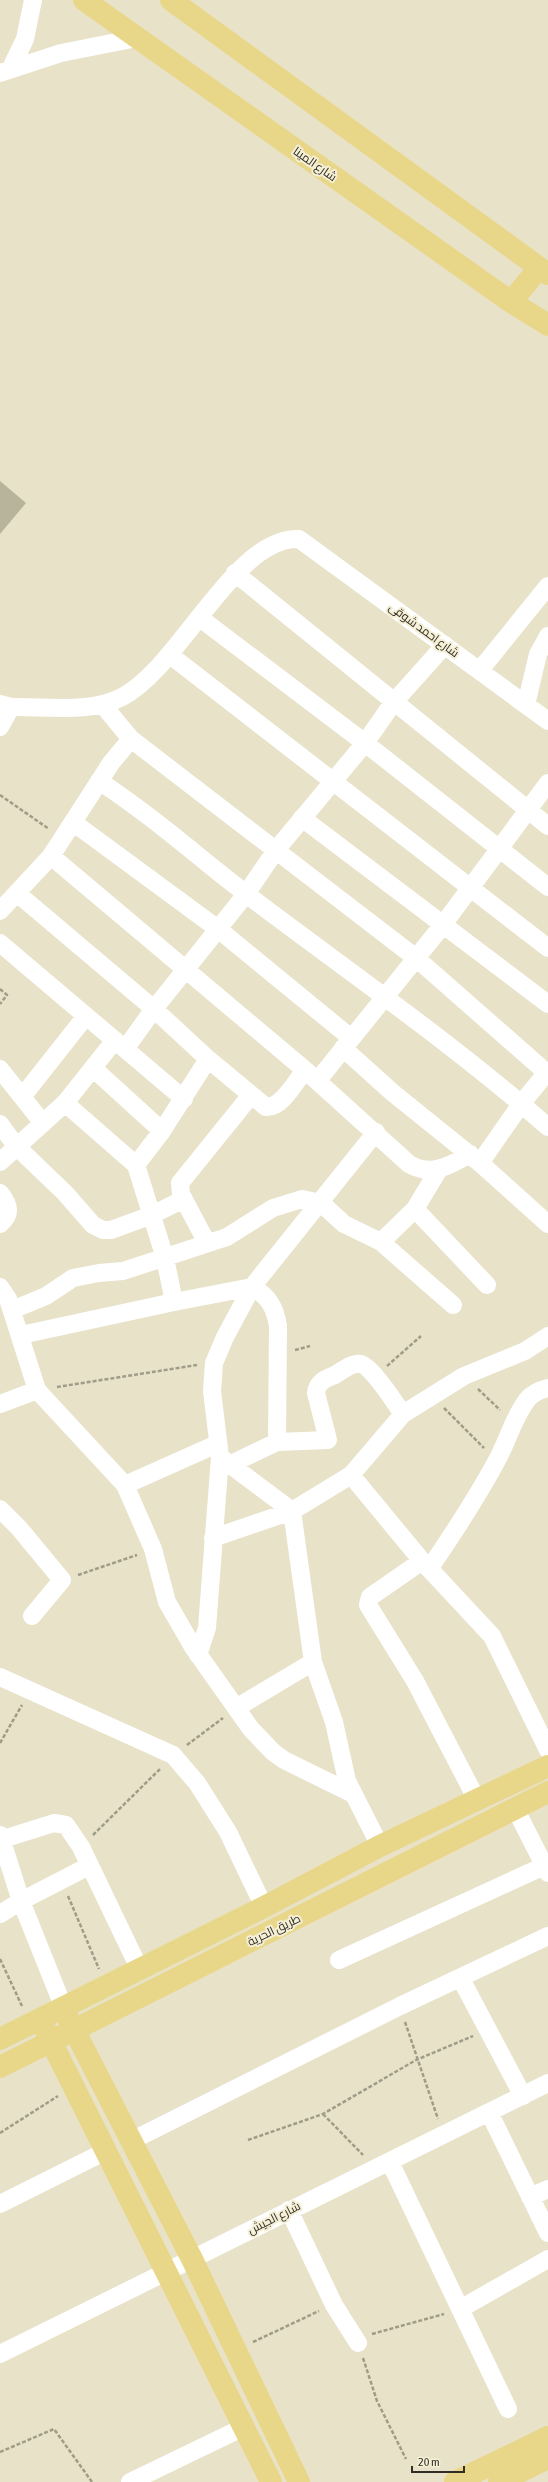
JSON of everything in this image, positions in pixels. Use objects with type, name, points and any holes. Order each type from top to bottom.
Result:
[{"type":"main road","name":"شارع المينا","points":[[84,0],[511,302],[548,325]]},
{"type":"main road","points":[[171,0],[544,271],[511,302]]},
{"type":"main road","name":"طريق الحرية","points":[[0,2038],[105,1984],[264,1907],[380,1846],[548,1766]]},
{"type":"main road","name":"طريق الحرية","points":[[0,2067],[516,1810],[547,1796]]},
{"type":"main road","points":[[63,2006],[192,2259],[299,2482]]},
{"type":"main road","points":[[35,2020],[52,2042],[271,2482]]},
{"type":"main road","points":[[455,2482],[548,2437]]},
{"type":"main road","points":[[499,2482],[548,2458]]},
{"type":"street","points":[[5,70],[25,39],[33,0]]},
{"type":"street","points":[[5,70],[60,53],[137,38]]},
{"type":"street","name":"شارع احمد شوقى","points":[[236,573],[264,549],[279,542],[299,539],[548,721]]},
{"type":"street","points":[[0,727],[6,705],[102,704],[122,697],[136,688],[170,656],[236,573],[393,703],[548,826]]},
{"type":"street","points":[[480,670],[548,586]]},
{"type":"street","points":[[200,618],[365,742],[548,887]]},
{"type":"street","points":[[526,705],[538,654],[548,636]]},
{"type":"street","points":[[0,1162],[42,1122],[65,1103],[94,1069],[154,1009],[246,894],[276,850],[333,783],[393,703],[445,645]]},
{"type":"street","points":[[170,656],[548,948]]},
{"type":"street","points":[[51,856],[312,1075],[376,1132],[409,1164],[425,1170],[439,1169],[475,1158],[548,1073],[416,958],[131,739],[102,704]]},
{"type":"street","points":[[0,912],[51,856],[74,823],[99,781],[131,739]]},
{"type":"street","points":[[99,781],[158,822],[246,894],[384,997],[521,1104],[548,1127]]},
{"type":"street","points":[[18,894],[154,1009],[208,1059],[263,1106],[274,1106],[312,1075],[347,1043],[442,926],[529,811],[548,782]]},
{"type":"street","points":[[302,818],[442,926],[548,1004]]},
{"type":"street","points":[[74,823],[218,929],[347,1043],[393,1093],[475,1158],[548,1224]]},
{"type":"street","points":[[0,943],[184,1099]]},
{"type":"street","points":[[22,1097],[86,1016]]},
{"type":"street","points":[[136,1164],[162,1131],[184,1099],[208,1059]]},
{"type":"street","points":[[94,1069],[162,1131]]},
{"type":"street","points":[[0,1070],[42,1122]]},
{"type":"street","points":[[207,1243],[184,1199],[180,1188],[183,1178],[251,1095]]},
{"type":"street","points":[[65,1103],[136,1164],[165,1258],[174,1302]]},
{"type":"street","points":[[0,1124],[16,1146],[97,1227],[111,1230],[152,1215],[184,1199]]},
{"type":"street","points":[[198,1655],[207,1628],[213,1538],[222,1455],[212,1408],[214,1363],[225,1337],[252,1287],[321,1203],[376,1132]]},
{"type":"street","points":[[380,1242],[415,1209],[439,1169]]},
{"type":"street","points":[[0,1193],[6,1200],[8,1210],[6,1218],[0,1224]]},
{"type":"street","points":[[351,1793],[278,1756],[251,1729],[198,1655],[181,1630],[167,1602],[153,1549],[124,1485],[37,1390],[21,1336],[5,1300],[46,1296],[73,1278],[99,1273],[122,1271],[165,1258],[232,1234],[282,1204],[302,1199],[321,1203],[344,1224],[380,1242],[453,1306]]},
{"type":"street","points":[[415,1209],[487,1285]]},
{"type":"street","points":[[21,1336],[174,1302],[252,1287],[270,1300],[276,1313],[278,1326],[277,1442]]},
{"type":"street","points":[[213,1538],[292,1511],[351,1475],[404,1414],[464,1376],[525,1351],[548,1336]]},
{"type":"street","points":[[124,1485],[222,1455],[277,1442],[328,1440],[316,1393],[319,1384],[355,1365],[363,1365],[375,1377],[404,1414]]},
{"type":"street","points":[[477,1800],[409,1670],[368,1605],[370,1597],[425,1565],[457,1528],[497,1461],[513,1421],[528,1398],[534,1393],[548,1388]]},
{"type":"street","points":[[0,1404],[37,1390]]},
{"type":"street","points":[[222,1455],[292,1511],[313,1662],[334,1722],[351,1793],[380,1846]]},
{"type":"street","points":[[351,1475],[425,1565],[492,1636],[548,1750]]},
{"type":"street","points":[[0,1509],[20,1528],[62,1580],[32,1616]]},
{"type":"street","points":[[236,1708],[313,1662]]},
{"type":"street","points":[[0,1677],[173,1755],[197,1783],[228,1832],[264,1907]]},
{"type":"street","points":[[339,1960],[546,1869],[516,1810]]},
{"type":"street","points":[[63,2006],[20,1901],[2,1837],[61,1823],[69,1828],[81,1847],[139,1968]]},
{"type":"street","points":[[0,1914],[20,1901],[89,1866]]},
{"type":"street","points":[[131,2141],[400,2006],[548,1936]]},
{"type":"street","points":[[461,1978],[522,2096]]},
{"type":"street","name":"شارع الجيش","points":[[0,2354],[548,2083]]},
{"type":"street","points":[[489,2112],[548,2233]]},
{"type":"street","points":[[0,2204],[106,2151]]},
{"type":"street","points":[[384,2165],[460,2310],[508,2409]]},
{"type":"street","points":[[530,2197],[548,2189]]},
{"type":"street","points":[[289,2210],[334,2305],[358,2343]]},
{"type":"street","points":[[460,2310],[548,2259]]},
{"type":"street","points":[[130,2482],[244,2427]]},
{"type":"path","points":[[0,795],[63,839]]},
{"type":"path","points":[[0,989],[7,995],[0,1004]]},
{"type":"path","points":[[375,1377],[421,1336]]},
{"type":"path","points":[[37,1390],[214,1363]]},
{"type":"path","points":[[464,1376],[513,1421]]},
{"type":"path","points":[[432,1397],[497,1461]]},
{"type":"path","points":[[62,1580],[153,1549]]},
{"type":"path","points":[[0,1743],[30,1691]]},
{"type":"path","points":[[81,1847],[173,1755],[236,1708]]},
{"type":"path","points":[[62,1881],[105,1984]]},
{"type":"path","points":[[0,1959],[35,2020]]},
{"type":"path","points":[[400,2006],[416,2060],[444,2135]]},
{"type":"path","points":[[248,2140],[323,2114],[416,2060],[488,2030]]},
{"type":"path","points":[[0,2133],[74,2086]]},
{"type":"path","points":[[323,2114],[384,2165]]},
{"type":"path","points":[[236,2350],[334,2305]]},
{"type":"path","points":[[406,2459],[378,2401],[358,2343],[366,2335],[460,2310]]},
{"type":"path","points":[[0,2452],[54,2428],[92,2482]]},
{"type":"building","points":[[0,481],[26,503],[0,534]]}]
